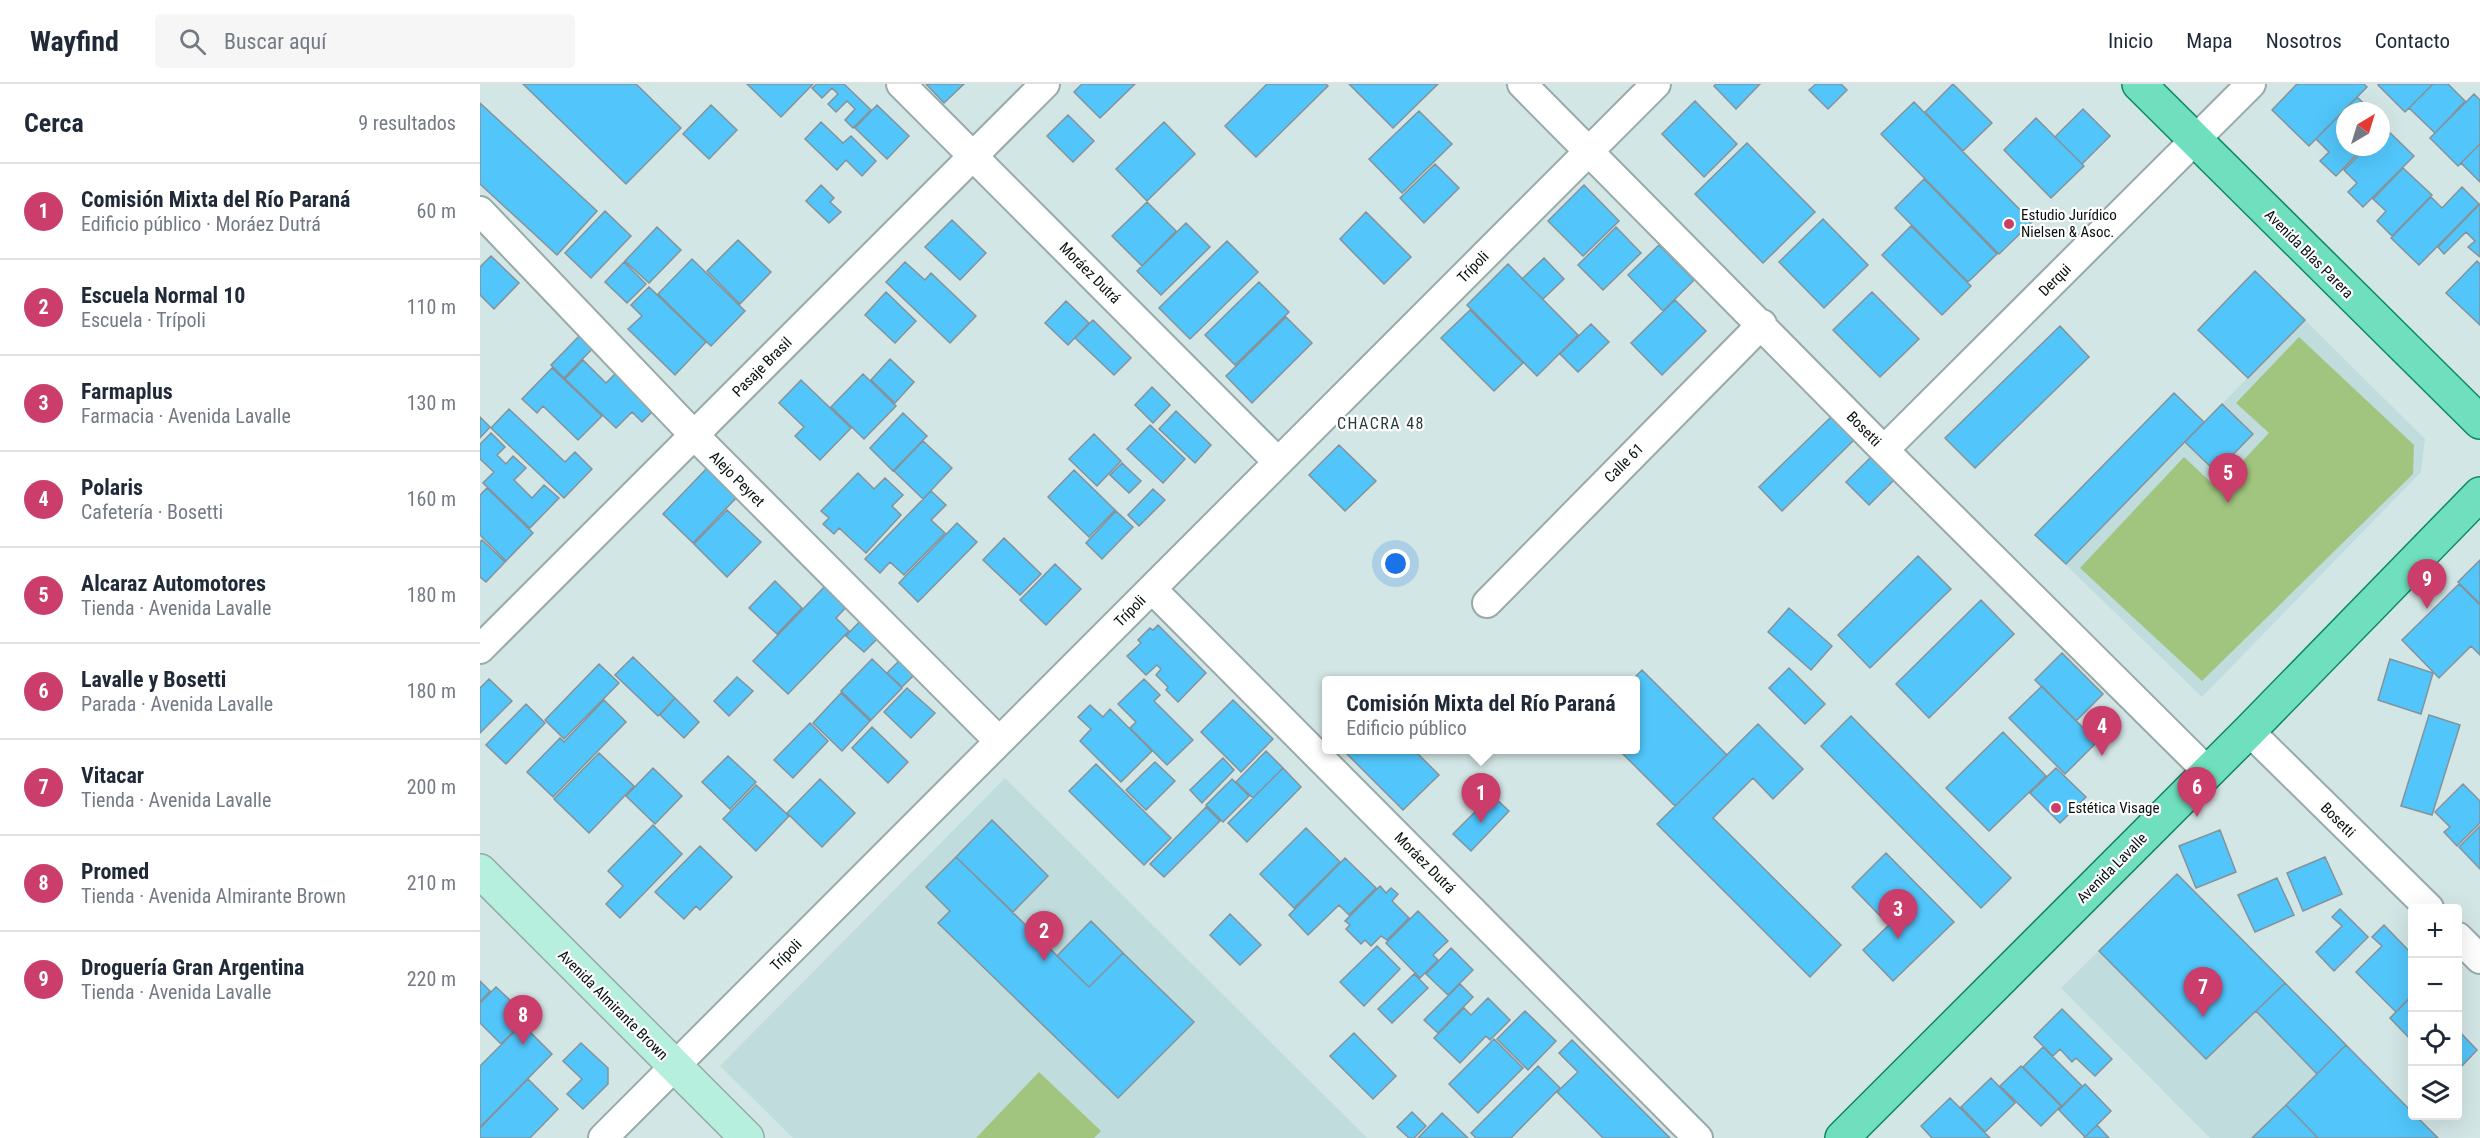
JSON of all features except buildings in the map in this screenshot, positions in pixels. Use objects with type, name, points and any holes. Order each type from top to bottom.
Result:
[{"type":"main road","name":"Avenida Blas Parera","points":[[2139,84],[2480,422]]},
{"type":"main road","name":"Avenida Lavalle","points":[[1842,1138],[2249,731],[2480,494]]},
{"type":"main road","name":"Avenida Almirante Brown","points":[[480,871],[747,1138]]},
{"type":"street","name":"Moráez Dutrá","points":[[901,84],[1278,462]]},
{"type":"street","name":"Pasaje Brasil","points":[[480,650],[1045,84]]},
{"type":"street","name":"Bosetti","points":[[1522,84],[1762,324],[1884,450],[2208,771]]},
{"type":"street","name":"Trípoli","points":[[603,1138],[1656,84]]},
{"type":"street","name":"Derqui","points":[[1884,450],[2251,84]]},
{"type":"street","name":"Alejo Peyret","points":[[480,211],[694,435],[999,741]]},
{"type":"street","name":"Calle 61","points":[[1487,603],[1762,324]]},
{"type":"street","name":"Moráez Dutrá","points":[[1152,589],[1698,1138]]},
{"type":"street","name":"Bosetti","points":[[2249,731],[2424,904]]},
{"type":"street","points":[[2462,942],[2480,959]]},
{"type":"shaded area","points":[[2305,320],[2425,439],[2421,472],[2202,697],[2035,535],[2174,393],[2204,422]]},
{"type":"shaded area","points":[[1005,778],[1367,1138],[793,1138],[720,1066]]},
{"type":"shaded area","points":[[2177,874],[2408,1108],[2408,1120],[2420,1120],[2438,1138],[2210,1138],[2061,988]]},
{"type":"green space","points":[[2299,337],[2414,445],[2413,474],[2202,681],[2080,568],[2184,457],[2217,488],[2269,433],[2236,403]]},
{"type":"green space","points":[[1039,1072],[1101,1131],[1094,1138],[976,1138]]},
{"type":"place","name":"Estudio Jurídico Nielsen & Asoc.","points":[[2009,224]]},
{"type":"place","name":"Alcaraz Automotores","points":[[2228,503]]},
{"type":"place","name":"Droguería Gran Argentina","points":[[2427,609]]},
{"type":"place","name":"Polaris","points":[[2102,756]]},
{"type":"place","name":"Estética Visage","points":[[2056,808]]},
{"type":"place","name":"Lavalle y Bosetti","points":[[2197,817]]},
{"type":"place","name":"Comisión Mixta del Río Paraná","points":[[1481,823]]},
{"type":"place","name":"Farmaplus","points":[[1898,939]]},
{"type":"place","name":"Escuela Normal 10","points":[[1044,961]]},
{"type":"place","name":"Vitacar","points":[[2203,1017]]},
{"type":"place","name":"Promed","points":[[523,1045]]},
{"type":"district","name":"CHACRA 48","points":[[1381,423]]}]
